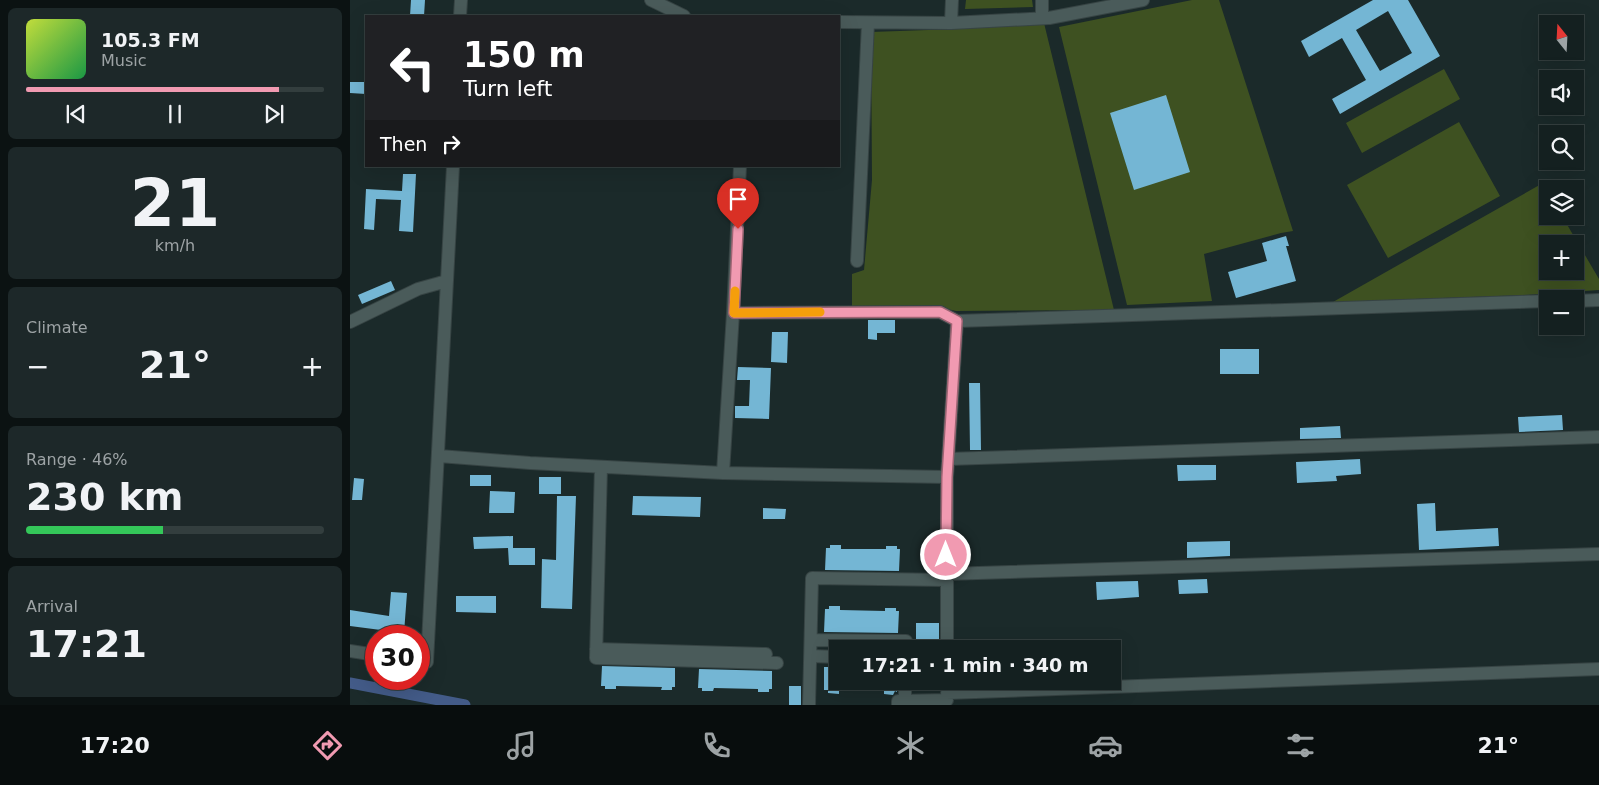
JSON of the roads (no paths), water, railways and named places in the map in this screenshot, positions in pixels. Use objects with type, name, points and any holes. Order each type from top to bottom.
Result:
[{"type":"street","points":[[460,15],[461,0]]},
{"type":"street","points":[[651,0],[682,15]]},
{"type":"street","points":[[950,24],[952,0]]},
{"type":"street","points":[[1042,0],[1042,18]]},
{"type":"street","points":[[840,22],[950,24],[1049,18],[1143,0]]},
{"type":"street","points":[[857,261],[868,23]]},
{"type":"street","points":[[429,625],[453,167]]},
{"type":"street","points":[[723,473],[734,313],[740,167]]},
{"type":"street","points":[[350,322],[418,289],[447,281]]},
{"type":"street","points":[[1584,301],[1599,300]]},
{"type":"street","points":[[734,313],[940,312],[957,321],[1539,302]]},
{"type":"street","points":[[947,640],[947,477],[957,321]]},
{"type":"street","points":[[948,459],[1599,437]]},
{"type":"street","points":[[439,456],[723,473],[947,477]]},
{"type":"street","points":[[601,467],[596,658],[774,659]]},
{"type":"street","points":[[810,705],[812,578],[946,577],[1599,554]]},
{"type":"street","points":[[811,640],[829,640]]},
{"type":"street","points":[[350,651],[365,653]]},
{"type":"street","points":[[811,656],[829,657]]},
{"type":"street","points":[[903,690],[901,703],[947,695],[1599,669]]},
{"type":"waterway","points":[[350,683],[465,705]]}]
